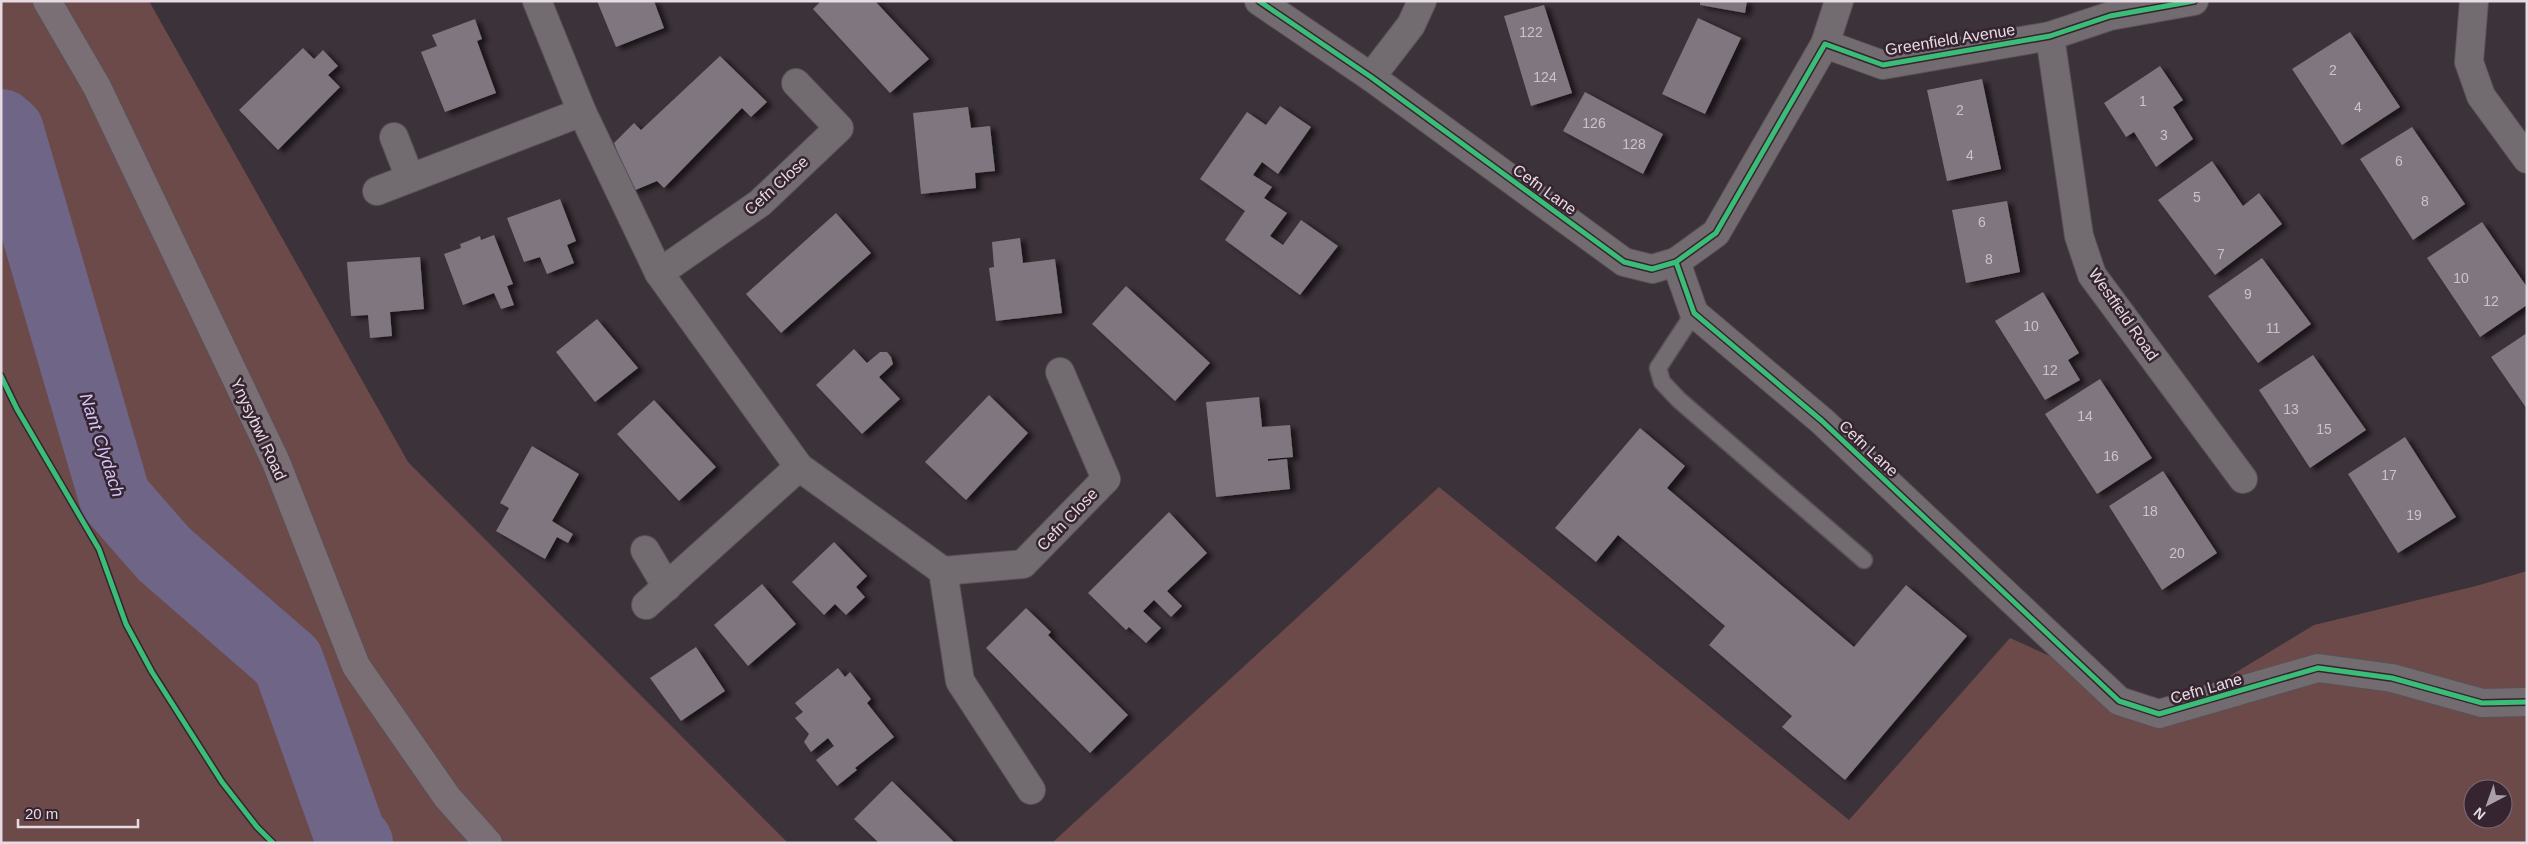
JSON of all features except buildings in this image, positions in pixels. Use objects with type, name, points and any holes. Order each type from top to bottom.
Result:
[{"type":"main road","name":"Ynysybwl Road","points":[[48,1],[97,87],[276,462],[356,666],[447,797],[488,843]]},
{"type":"street","points":[[537,1],[582,112],[659,273],[799,467],[943,571],[960,681],[1031,790]]},
{"type":"street","name":"Cefn Lane","points":[[1260,1],[1371,77],[1624,262],[1652,269],[1676,262]]},
{"type":"street","points":[[1371,77],[1411,25],[1422,1]]},
{"type":"street","points":[[1694,313],[1676,262],[1716,233],[1824,44],[1839,1]]},
{"type":"street","name":"Greenfield Avenue","points":[[1824,44],[1883,65],[2050,36],[2109,9],[2194,1]]},
{"type":"street","points":[[2474,1],[2470,62],[2481,96],[2527,159]]},
{"type":"street","name":"Westfield Road","points":[[2050,36],[2079,236],[2092,275],[2243,479]]},
{"type":"street","name":"Cefn Close","points":[[659,273],[760,203],[839,128],[796,83]]},
{"type":"street","points":[[378,191],[582,112]]},
{"type":"street","points":[[394,137],[410,178]]},
{"type":"street","name":"Cefn Lane","points":[[1694,313],[1822,421],[2119,701],[2159,714],[2318,668],[2392,678],[2482,703],[2527,702]]},
{"type":"street","name":"Cefn Close","points":[[943,571],[1023,564],[1106,479],[1060,372]]},
{"type":"street","points":[[646,606],[799,467]]},
{"type":"street","points":[[645,550],[667,587]]},
{"type":"lane","points":[[1694,313],[1658,368],[1662,382],[1679,400],[1864,560]]},
{"type":"shaded area","points":[[1,1],[149,1],[408,462],[788,843],[1,843]]},
{"type":"shaded area","points":[[1439,487],[1849,820],[2010,638],[2172,711],[2314,625],[2476,586],[2527,571],[2527,843],[1052,843]]},
{"type":"waterway","name":"Nant Clydach","points":[[1,125],[8,131],[115,498],[164,554],[288,662],[351,838],[357,843]]},
{"type":"cycle path","points":[[1259,1],[1371,77],[1624,262],[1652,269],[1676,262],[1716,233],[1825,44],[1883,65],[2050,36],[2110,16],[2194,1]]},
{"type":"cycle path","points":[[1676,262],[1694,313],[1822,421],[2119,701],[2159,714],[2318,668],[2392,678],[2482,703],[2527,702]]},
{"type":"cycle path","points":[[1,376],[17,409],[99,549],[126,624],[152,672],[222,782],[257,827],[273,843]]}]
